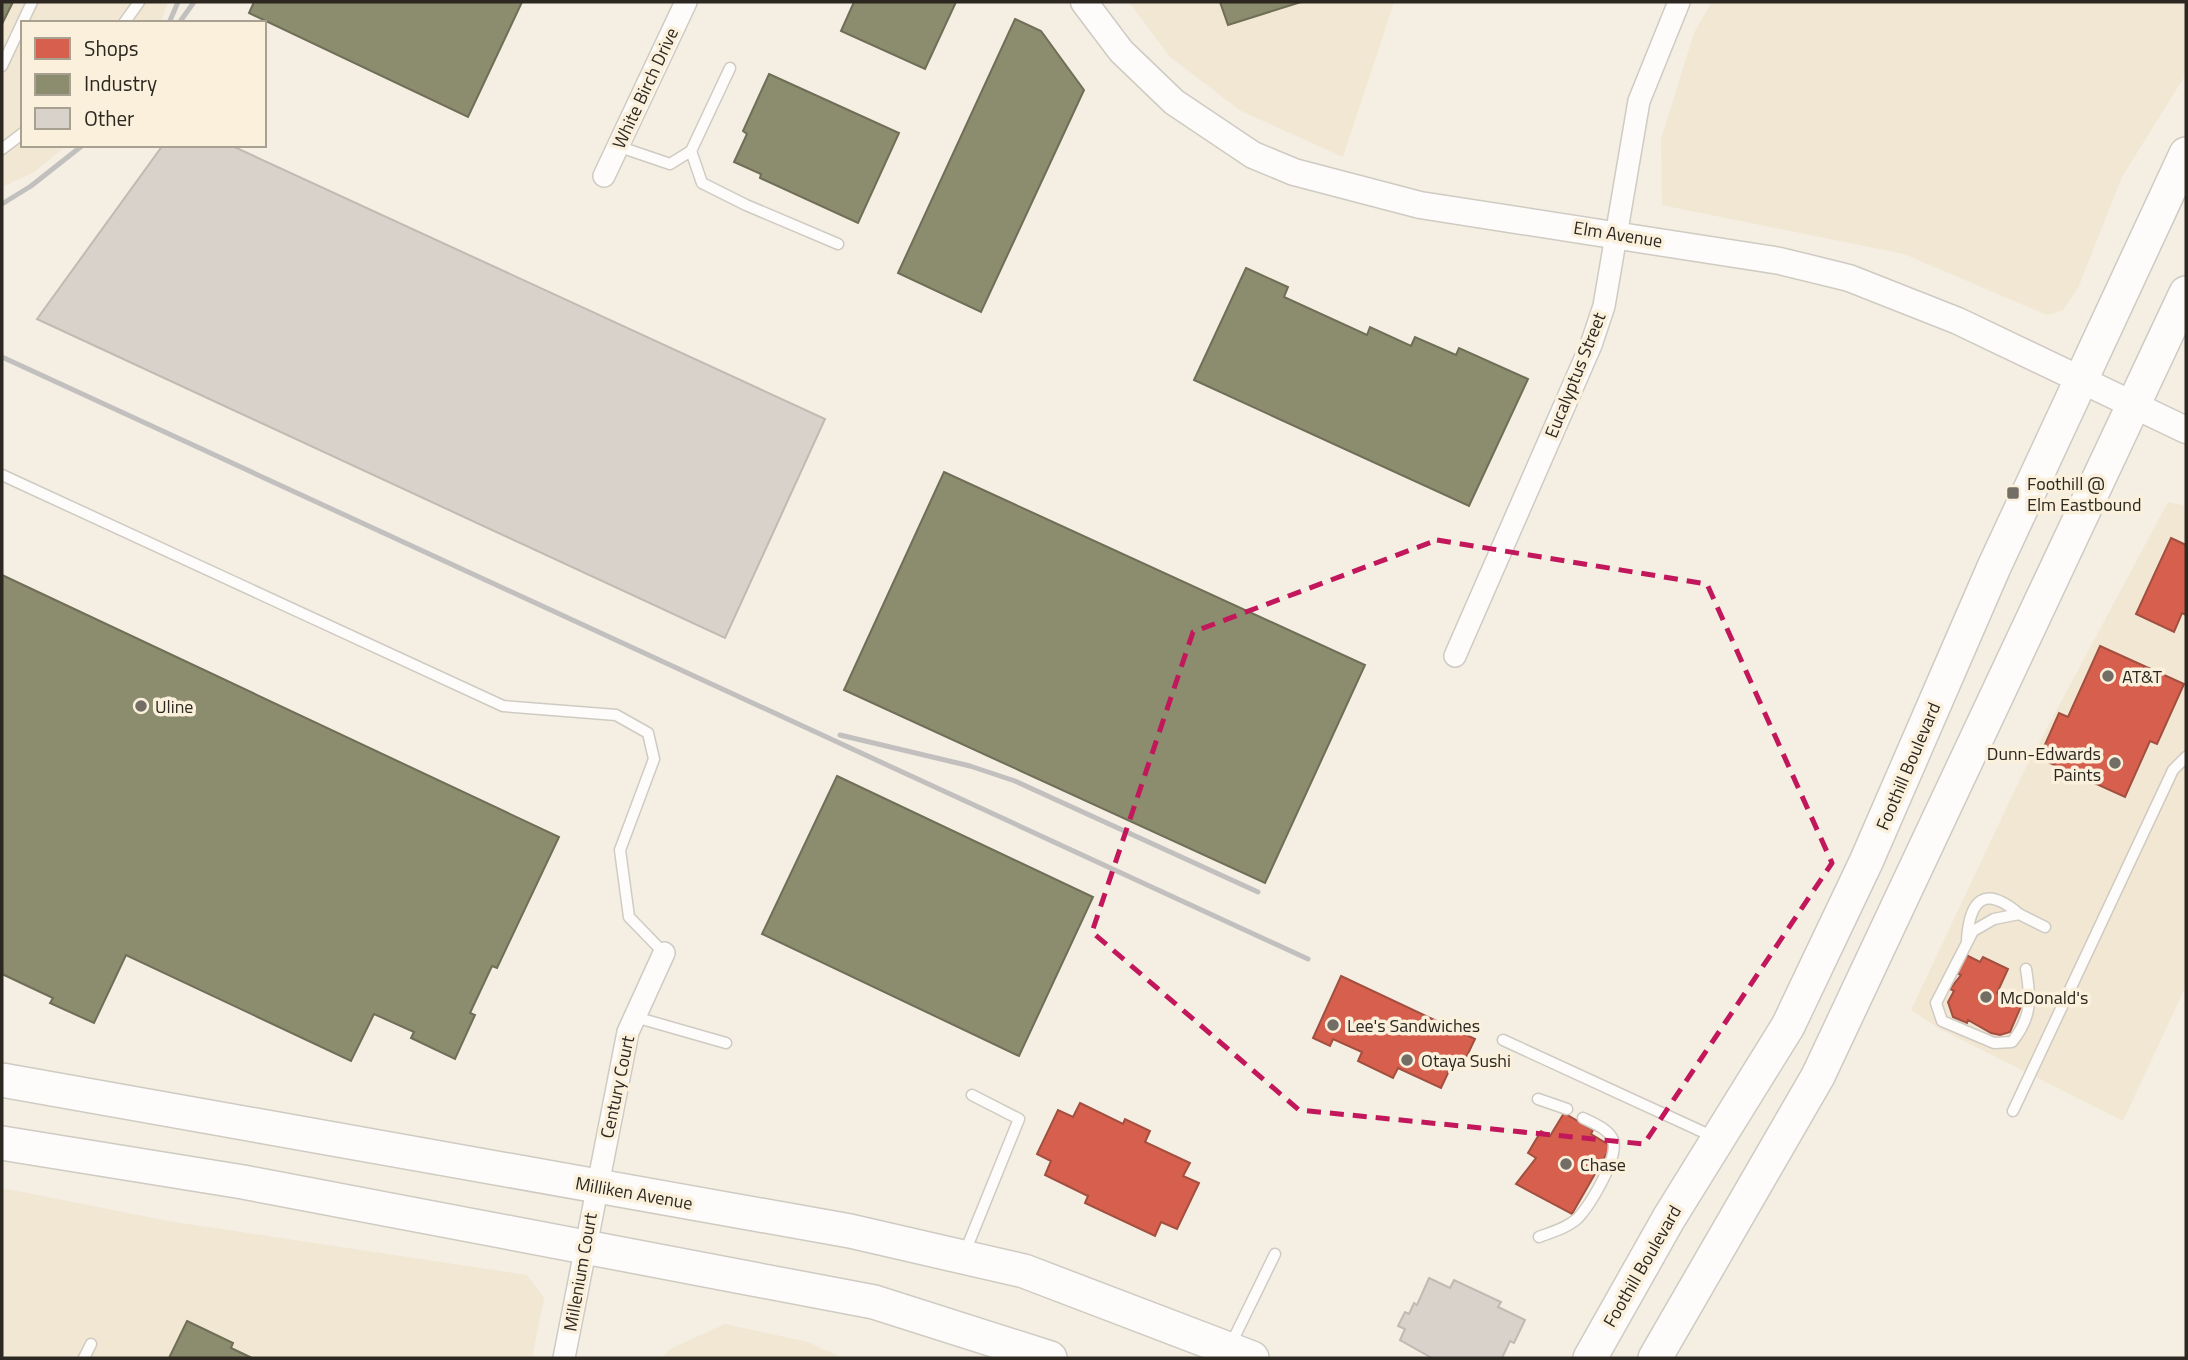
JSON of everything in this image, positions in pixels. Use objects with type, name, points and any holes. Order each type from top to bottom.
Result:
[{"type":"main road","name":"Foothill Boulevard","points":[[1590,1358],[1623,1296],[1788,1026],[1844,909],[1994,567],[2186,154]]},
{"type":"main road","points":[[1655,1358],[1818,1076],[2186,293]]},
{"type":"main road","name":"Milliken Avenue","points":[[2,1080],[850,1231],[1024,1271],[1240,1353]]},
{"type":"main road","points":[[2,1143],[157,1167],[874,1301],[1050,1358]]},
{"type":"street","name":"White Birch Drive","points":[[604,176],[686,2]]},
{"type":"street","name":"Elm Avenue","points":[[1084,2],[1121,51],[1156,86],[1213,130],[1253,155],[1334,184],[1420,205],[1614,233],[1780,261],[1849,278],[1923,305],[2186,430]]},
{"type":"street","name":"Eucalyptus Street","points":[[1455,656],[1591,345],[1604,306],[1614,233],[1639,101],[1679,2]]},
{"type":"street","name":"Century Court","points":[[596,1186],[628,1032],[664,953]]},
{"type":"street","name":"Millenium Court","points":[[564,1358],[596,1186]]},
{"type":"lane","points":[[23,21],[32,2]]},
{"type":"lane","points":[[125,21],[139,2]]},
{"type":"lane","points":[[2,66],[21,25]]},
{"type":"lane","points":[[618,146],[670,164],[691,151],[730,68]]},
{"type":"lane","points":[[2,149],[21,135]]},
{"type":"lane","points":[[691,151],[702,183],[838,244]]},
{"type":"lane","points":[[2,475],[503,706],[616,715],[648,733],[654,759],[620,850],[629,918],[664,953]]},
{"type":"lane","points":[[2013,1111],[2173,771],[2186,757]]},
{"type":"lane","points":[[1967,941],[1969,914],[1976,903],[1989,897],[2004,901],[2019,914],[2045,927]]},
{"type":"lane","points":[[2019,914],[1994,919],[1972,932],[1937,1003],[1941,1021],[1994,1044],[2012,1042],[2025,1027],[2030,1012],[2026,969]]},
{"type":"lane","points":[[635,1017],[679,1027],[726,1043]]},
{"type":"lane","points":[[1503,1040],[1718,1139]]},
{"type":"lane","points":[[963,1257],[1020,1119],[972,1095]]},
{"type":"lane","points":[[1538,1099],[1567,1109]]},
{"type":"lane","points":[[1539,1237],[1577,1219],[1590,1202],[1614,1154],[1613,1139],[1604,1129],[1583,1118]]},
{"type":"lane","points":[[1240,1353],[1275,1254]]},
{"type":"lane","points":[[84,1358],[91,1344]]},
{"type":"highlighted area","points":[[1437,540],[1707,584],[1832,863],[1644,1144],[1299,1110],[1092,932],[1193,632]]},
{"type":"shaded area","points":[[2,2],[168,2],[161,21],[21,21],[21,147],[65,147],[34,172],[2,187]]},
{"type":"shaded area","points":[[1129,2],[1394,2],[1343,157],[1241,111],[1170,57]]},
{"type":"shaded area","points":[[1712,2],[2186,2],[2186,74],[2122,177],[2078,288],[2063,310],[2047,315],[1904,254],[1662,205],[1661,139],[1694,33]]},
{"type":"shaded area","points":[[2168,502],[2186,506],[2186,986],[2123,1121],[1938,1028],[1911,1010],[2022,775]]},
{"type":"shaded area","points":[[2,1188],[168,1221],[527,1275],[544,1298],[532,1358],[2,1358]]},
{"type":"shaded area","points":[[725,1324],[808,1342],[842,1358],[662,1358],[670,1349]]},
{"type":"building: Shops","points":[[2171,538],[2186,545],[2186,615],[2182,613],[2174,632],[2136,614]]},
{"type":"building: Shops","points":[[2100,646],[2184,684],[2157,744],[2150,741],[2125,797],[2039,758],[2059,713],[2068,717]]},
{"type":"building: Shops","points":[[1966,955],[1980,962],[1983,957],[2008,969],[1997,993],[2022,1004],[2010,1032],[2000,1035],[1991,1033],[1968,1020],[1967,1023],[1953,1017],[1948,1002],[1954,991],[1950,989],[1961,975],[1957,973]]},
{"type":"building: Shops","points":[[1341,976],[1475,1039],[1464,1062],[1455,1058],[1441,1088],[1398,1068],[1393,1078],[1358,1061],[1362,1052],[1333,1039],[1330,1046],[1313,1038]]},
{"type":"building: Shops","points":[[1080,1103],[1123,1124],[1125,1119],[1150,1131],[1145,1142],[1190,1163],[1183,1176],[1199,1183],[1177,1229],[1161,1222],[1155,1236],[1085,1203],[1088,1196],[1045,1175],[1051,1161],[1037,1154],[1058,1110],[1073,1117]]},
{"type":"building: Shops","name":"Chase","points":[[1564,1113],[1593,1130],[1591,1134],[1611,1146],[1572,1214],[1516,1184],[1536,1158],[1528,1153],[1541,1131],[1550,1136]]},
{"type":"building: Industry","points":[[2,2],[13,2],[2,24]]},
{"type":"building: Industry","points":[[254,2],[522,2],[468,117],[249,13]]},
{"type":"building: Industry","points":[[854,2],[956,2],[925,69],[841,31]]},
{"type":"building: Industry","points":[[1220,2],[1301,2],[1228,25]]},
{"type":"building: Industry","points":[[1015,19],[1041,31],[1084,90],[981,312],[898,273]]},
{"type":"building: Industry","points":[[769,74],[899,133],[858,223],[760,178],[761,174],[734,162],[747,134],[743,131]]},
{"type":"building: Industry","points":[[1246,268],[1288,287],[1284,297],[1367,335],[1370,327],[1411,346],[1415,337],[1456,355],[1459,348],[1528,379],[1469,506],[1194,380]]},
{"type":"building: Industry","points":[[944,472],[1365,665],[1265,883],[844,690]]},
{"type":"building: Industry","name":"Uline","points":[[2,575],[559,837],[497,968],[492,966],[470,1013],[475,1015],[455,1059],[411,1038],[414,1032],[374,1014],[351,1061],[126,955],[94,1023],[50,1003],[53,998],[2,974]]},
{"type":"building: Industry","points":[[837,776],[1093,897],[1019,1056],[762,934]]},
{"type":"building: Industry","points":[[187,1321],[233,1343],[231,1348],[252,1358],[169,1358]]},
{"type":"building: Other","points":[[162,147],[234,147],[825,419],[725,638],[37,319]]},
{"type":"building: Other","points":[[1429,1278],[1450,1288],[1454,1280],[1501,1302],[1498,1307],[1525,1320],[1514,1343],[1510,1341],[1502,1358],[1432,1358],[1400,1340],[1405,1329],[1398,1326],[1405,1312],[1409,1314],[1414,1303],[1417,1305]]},
{"type":"railway","points":[[170,21],[178,2]]},
{"type":"railway","points":[[180,21],[194,2]]},
{"type":"railway","points":[[2,204],[31,186],[80,147]]},
{"type":"railway","points":[[2,357],[1308,959]]},
{"type":"railway","points":[[840,735],[970,766],[1015,781],[1258,892]]},
{"type":"place","name":"Foothill @ Elm Eastbound","points":[[2013,493]]},
{"type":"place","name":"AT&T","points":[[2108,676]]},
{"type":"place","name":"Uline","points":[[141,706]]},
{"type":"place","name":"Dunn-Edwards Paints","points":[[2115,763]]},
{"type":"place","name":"McDonald's","points":[[1986,997]]},
{"type":"place","name":"Lee's Sandwiches","points":[[1333,1025]]},
{"type":"place","name":"Otaya Sushi","points":[[1407,1060]]},
{"type":"place","name":"Chase","points":[[1566,1164]]}]
